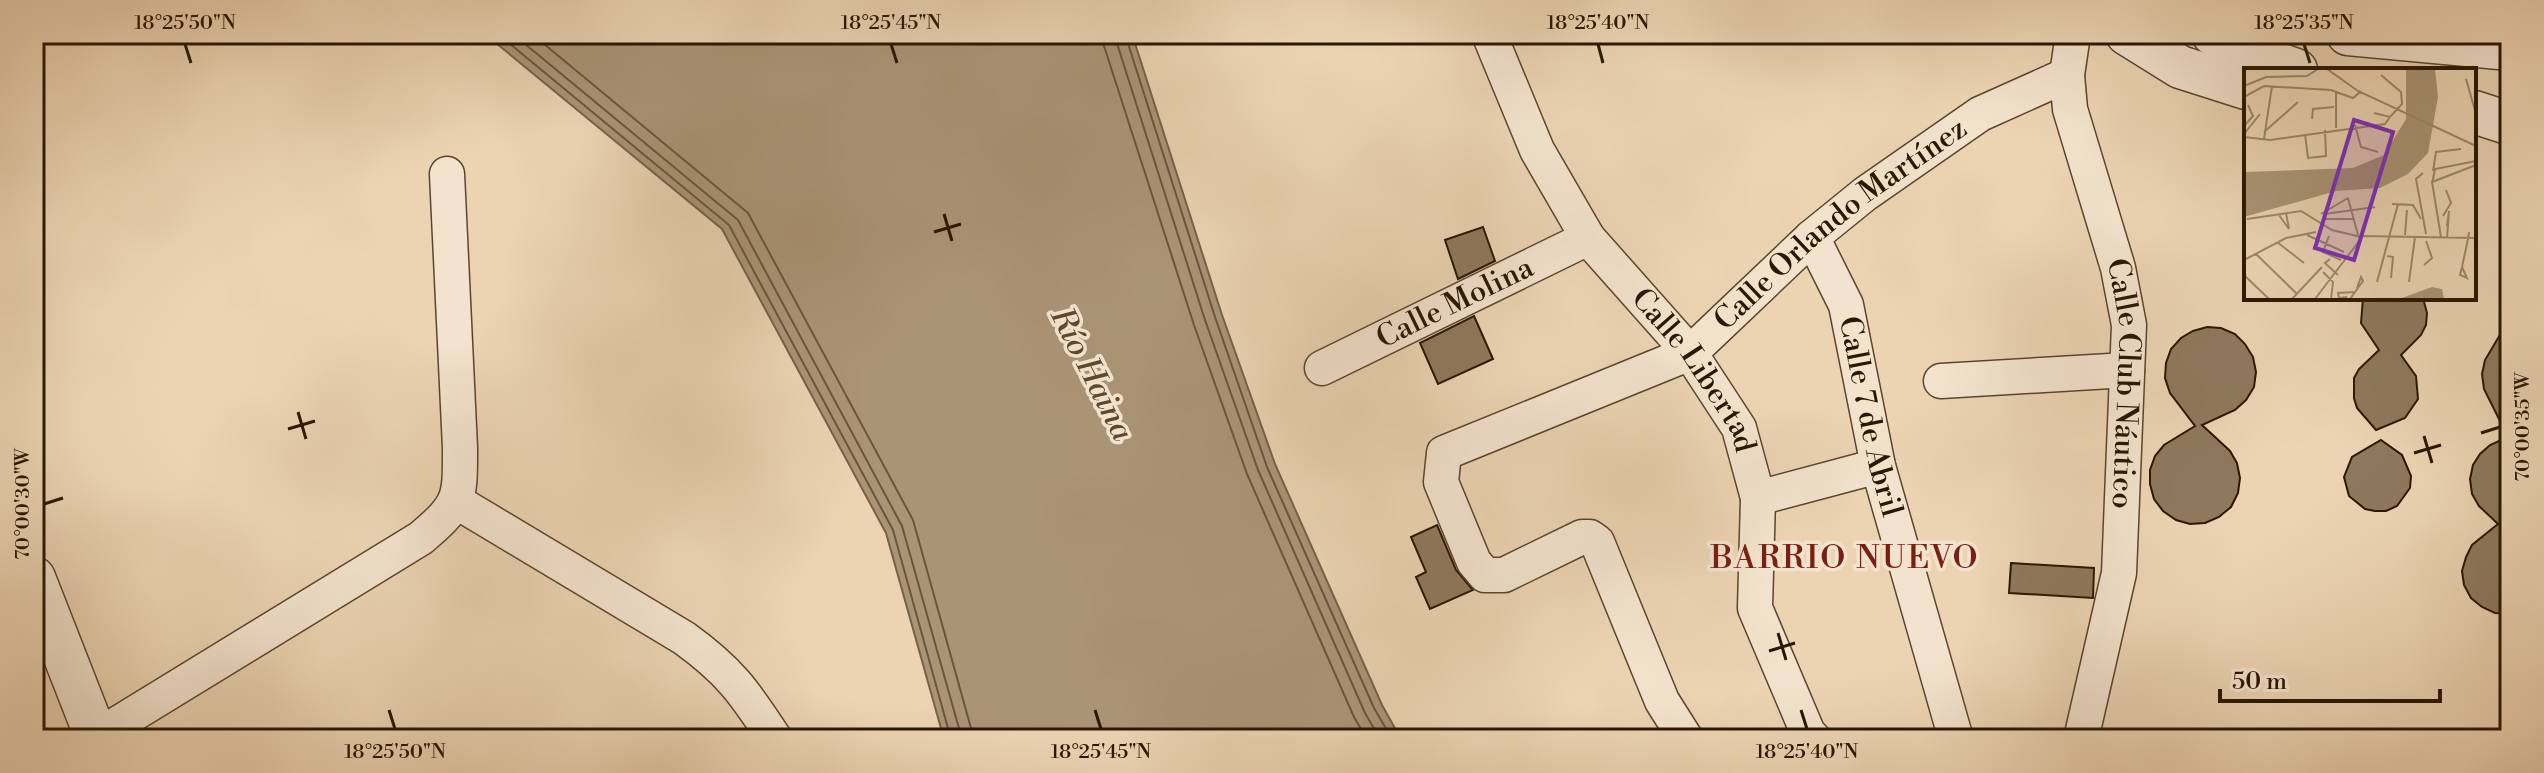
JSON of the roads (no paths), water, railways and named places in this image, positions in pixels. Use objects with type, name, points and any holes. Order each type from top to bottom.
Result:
[{"type":"street","name":"Calle Libertad","points":[[1489,34],[1537,150],[1588,238],[1690,353],[1739,428],[1758,498],[1755,608],[1808,733],[1814,739]]},
{"type":"street","name":"Calle Club Náutico","points":[[2073,34],[2067,75],[2070,109],[2125,299],[2129,325],[2119,573],[2081,739]]},
{"type":"street","points":[[2127,34],[2180,67],[2244,87]]},
{"type":"street","points":[[2213,34],[2261,58],[2290,68]]},
{"type":"street","points":[[2348,34],[2510,49]]},
{"type":"street","name":"Calle Orlando Martínez","points":[[1686,739],[1662,701],[1597,542],[1590,537],[1582,537],[1504,575],[1485,575],[1474,562],[1441,482],[1444,453],[1690,353],[1812,237],[1865,194],[1980,114],[2067,75]]},
{"type":"street","points":[[34,578],[96,738],[421,538],[448,515],[457,502],[460,486],[460,448],[447,174]]},
{"type":"street","name":"Calle 7 de Abril","points":[[1812,237],[1846,305],[1878,466],[1956,739]]},
{"type":"street","name":"Calle Molina","points":[[1322,368],[1588,238]]},
{"type":"street","points":[[1941,381],[2127,370]]},
{"type":"street","points":[[1758,498],[1878,466]]},
{"type":"street","points":[[457,502],[684,638],[715,660],[741,687],[775,739]]},
{"type":"water","name":"Río Haina","points":[[485,34],[1132,34],[1222,315],[1275,464],[1382,705],[1401,739],[944,739],[886,533],[722,229]]},
{"type":"district","name":"BARRIO NUEVO","points":[[1845,558]]}]
